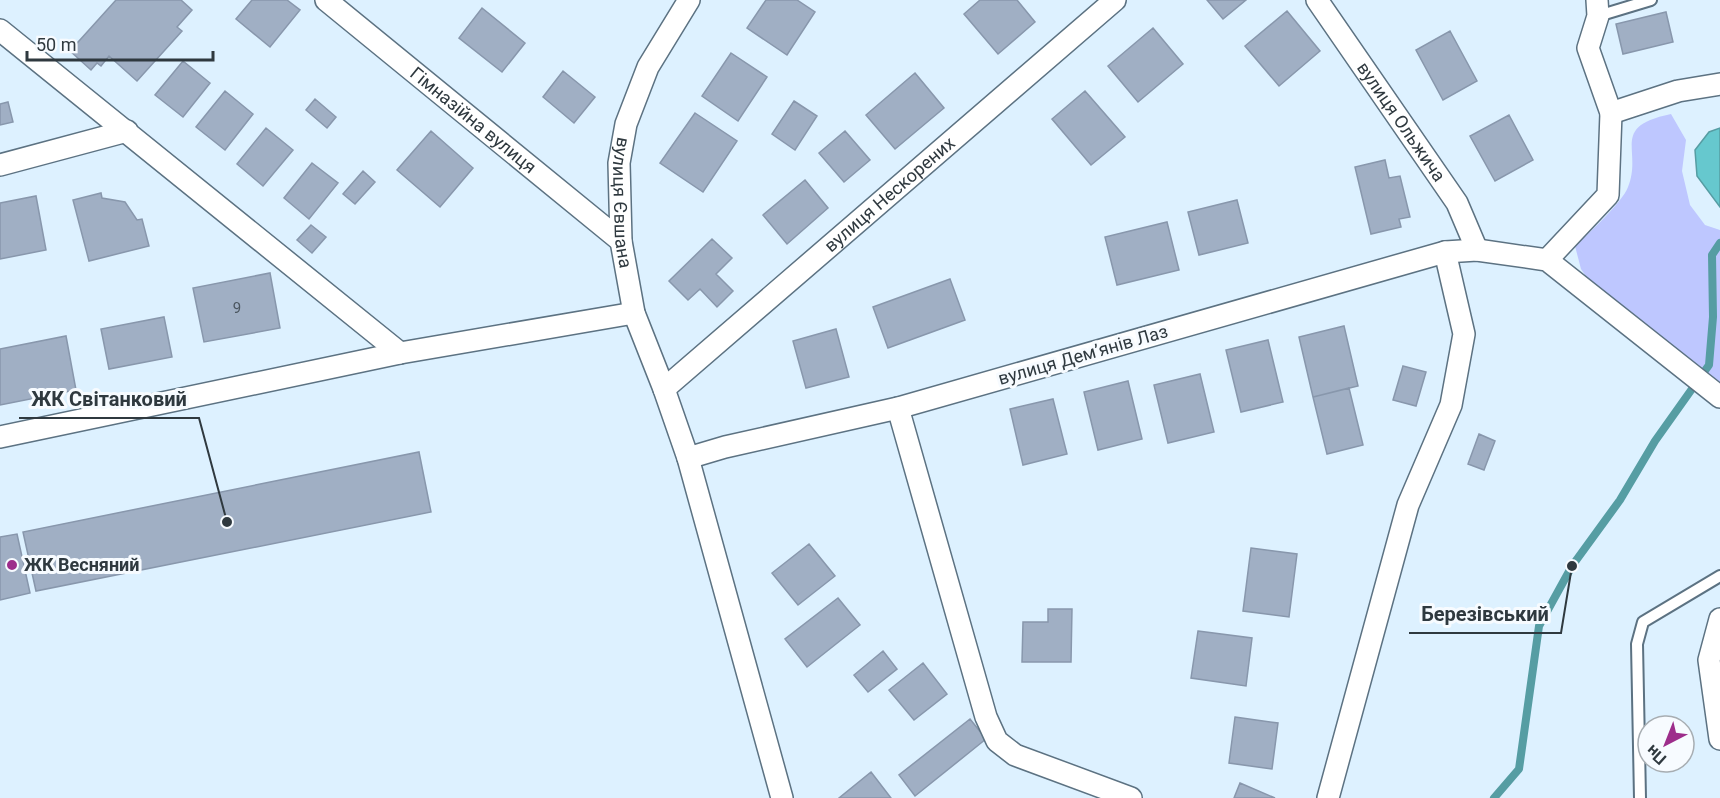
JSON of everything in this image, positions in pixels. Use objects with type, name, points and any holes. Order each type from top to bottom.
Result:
[{"type":"street","name":"Гімназійна вулиця","points":[[326,0],[621,241]]},
{"type":"street","name":"вулиця Євшана","points":[[689,0],[648,67],[626,124],[619,162],[621,241],[634,314],[664,388],[688,458],[782,798]]},
{"type":"street","name":"вулиця Нескорених","points":[[664,388],[1115,0]]},
{"type":"street","name":"вулиця Ольжича","points":[[1317,0],[1457,203],[1477,250]]},
{"type":"street","points":[[1598,8],[1588,48],[1611,113],[1611,170],[1608,195],[1548,260],[1716,394]]},
{"type":"street","points":[[0,30],[400,353]]},
{"type":"street","points":[[1611,113],[1678,91],[1720,84]]},
{"type":"street","points":[[0,165],[127,131]]},
{"type":"street","name":"вулиця Демʼянів Лаз","points":[[688,458],[725,447],[898,408],[1445,252],[1477,250],[1548,260]]},
{"type":"street","points":[[1328,798],[1408,505],[1451,405],[1464,334],[1445,252]]},
{"type":"street","points":[[0,437],[400,353],[634,314]]},
{"type":"street","points":[[898,408],[986,717],[997,741],[1015,754],[1131,798]]},
{"type":"street","points":[[1720,620],[1709,660],[1720,740]]},
{"type":"lane","points":[[1598,8],[1651,0]]},
{"type":"lane","points":[[1640,798],[1637,644],[1643,622],[1720,576]]},
{"type":"shaded area","points":[[1671,114],[1686,140],[1682,171],[1690,205],[1705,225],[1720,230],[1720,388],[1592,285],[1581,269],[1575,246],[1625,194],[1632,174],[1634,133],[1640,126],[1652,119]]},
{"type":"shaded area","points":[[1720,128],[1720,207],[1697,176],[1695,150],[1709,132]]},
{"type":"building","points":[[116,0],[181,0],[192,10],[177,27],[182,31],[137,81],[109,56],[101,66],[97,63],[91,70],[70,51]]},
{"type":"building","points":[[252,0],[287,0],[300,10],[270,47],[236,19]]},
{"type":"building","points":[[766,0],[797,0],[815,12],[787,55],[747,28]]},
{"type":"building","points":[[980,0],[1017,0],[1035,22],[998,54],[964,14]]},
{"type":"building","points":[[1207,0],[1246,0],[1223,19]]},
{"type":"building","points":[[482,8],[525,43],[502,72],[459,38]]},
{"type":"building","points":[[1287,11],[1320,51],[1279,86],[1245,46]]},
{"type":"building","points":[[1666,12],[1673,42],[1623,54],[1616,24]]},
{"type":"building","points":[[1153,28],[1183,64],[1138,102],[1108,66]]},
{"type":"building","points":[[1450,31],[1477,81],[1443,100],[1416,50]]},
{"type":"building","points":[[731,53],[767,77],[738,121],[702,96]]},
{"type":"building","points":[[183,61],[210,83],[183,117],[155,95]]},
{"type":"building","points":[[563,71],[595,97],[574,123],[543,97]]},
{"type":"building","points":[[915,73],[944,108],[895,149],[866,115]]},
{"type":"building","points":[[225,91],[253,114],[225,150],[196,127]]},
{"type":"building","points":[[1085,91],[1125,137],[1091,165],[1052,119]]},
{"type":"building","points":[[315,99],[336,117],[327,128],[306,110]]},
{"type":"building","points":[[794,101],[817,116],[795,150],[772,134]]},
{"type":"building","points":[[8,102],[13,122],[0,125],[0,104]]},
{"type":"building","points":[[695,113],[737,141],[703,192],[660,163]]},
{"type":"building","points":[[1509,115],[1533,160],[1495,181],[1470,136]]},
{"type":"building","points":[[266,128],[293,150],[263,186],[237,164]]},
{"type":"building","points":[[431,131],[473,168],[440,207],[397,170]]},
{"type":"building","points":[[845,131],[870,160],[844,182],[819,153]]},
{"type":"building","points":[[1385,160],[1389,178],[1400,176],[1410,217],[1399,219],[1401,227],[1371,234],[1355,167]]},
{"type":"building","points":[[312,163],[338,183],[309,219],[284,198]]},
{"type":"building","points":[[363,171],[375,182],[355,204],[343,194]]},
{"type":"building","points":[[805,180],[828,208],[787,244],[763,215]]},
{"type":"building","points":[[101,193],[102,198],[125,202],[137,220],[142,219],[149,246],[89,261],[73,200]]},
{"type":"building","points":[[36,196],[46,250],[0,259],[0,203]]},
{"type":"building","points":[[1237,200],[1248,243],[1199,255],[1188,212]]},
{"type":"building","points":[[1167,222],[1179,270],[1117,285],[1105,237]]},
{"type":"building","points":[[311,225],[326,237],[312,253],[297,240]]},
{"type":"building","points":[[712,239],[732,258],[716,274],[733,291],[717,307],[700,289],[688,300],[669,281]]},
{"type":"building","points":[[270,273],[280,328],[204,342],[193,288]]},
{"type":"building","points":[[950,279],[965,320],[888,348],[873,307]]},
{"type":"building","points":[[164,317],[172,357],[109,369],[101,329]]},
{"type":"building","points":[[1344,326],[1358,386],[1313,397],[1299,337]]},
{"type":"building","points":[[836,329],[849,377],[806,388],[793,341]]},
{"type":"building","points":[[66,336],[76,390],[0,405],[0,349]]},
{"type":"building","points":[[1268,340],[1283,402],[1241,412],[1226,350]]},
{"type":"building","points":[[1403,366],[1426,372],[1416,406],[1393,400]]},
{"type":"building","points":[[1200,374],[1214,432],[1168,443],[1154,385]]},
{"type":"building","points":[[1128,381],[1142,439],[1098,450],[1084,392]]},
{"type":"building","points":[[1349,388],[1363,445],[1327,454],[1313,397]]},
{"type":"building","points":[[1053,399],[1067,454],[1023,465],[1010,409]]},
{"type":"building","points":[[1479,434],[1495,441],[1484,470],[1468,464]]},
{"type":"building","points":[[419,452],[431,512],[36,591],[23,532]]},
{"type":"building","name":"ЖК Весняний","points":[[17,534],[30,593],[0,600],[0,537]]},
{"type":"building","points":[[809,544],[835,576],[798,605],[772,573]]},
{"type":"building","points":[[1251,548],[1297,554],[1289,617],[1243,611]]},
{"type":"building","points":[[838,598],[860,625],[807,667],[785,639]]},
{"type":"building","points":[[1048,609],[1072,609],[1071,662],[1022,662],[1023,622],[1048,622]]},
{"type":"building","points":[[1198,631],[1252,638],[1246,686],[1191,678]]},
{"type":"building","points":[[883,651],[897,669],[868,692],[854,675]]},
{"type":"building","points":[[923,663],[947,694],[914,720],[889,690]]},
{"type":"building","points":[[1235,717],[1278,723],[1272,769],[1229,763]]},
{"type":"building","points":[[970,719],[986,739],[915,796],[899,775]]},
{"type":"building","points":[[871,772],[891,798],[839,798]]},
{"type":"building","points":[[1240,783],[1275,798],[1234,798]]},
{"type":"waterway","points":[[1494,798],[1519,769],[1539,626],[1572,566],[1620,500],[1655,441],[1709,365],[1713,317],[1712,255],[1720,243]]},
{"type":"place","name":"ЖК Світанковий","points":[[227,522]]},
{"type":"place","name":"ЖК Весняний","points":[[12,565]]},
{"type":"place","name":"Березівський","points":[[1572,566]]}]
